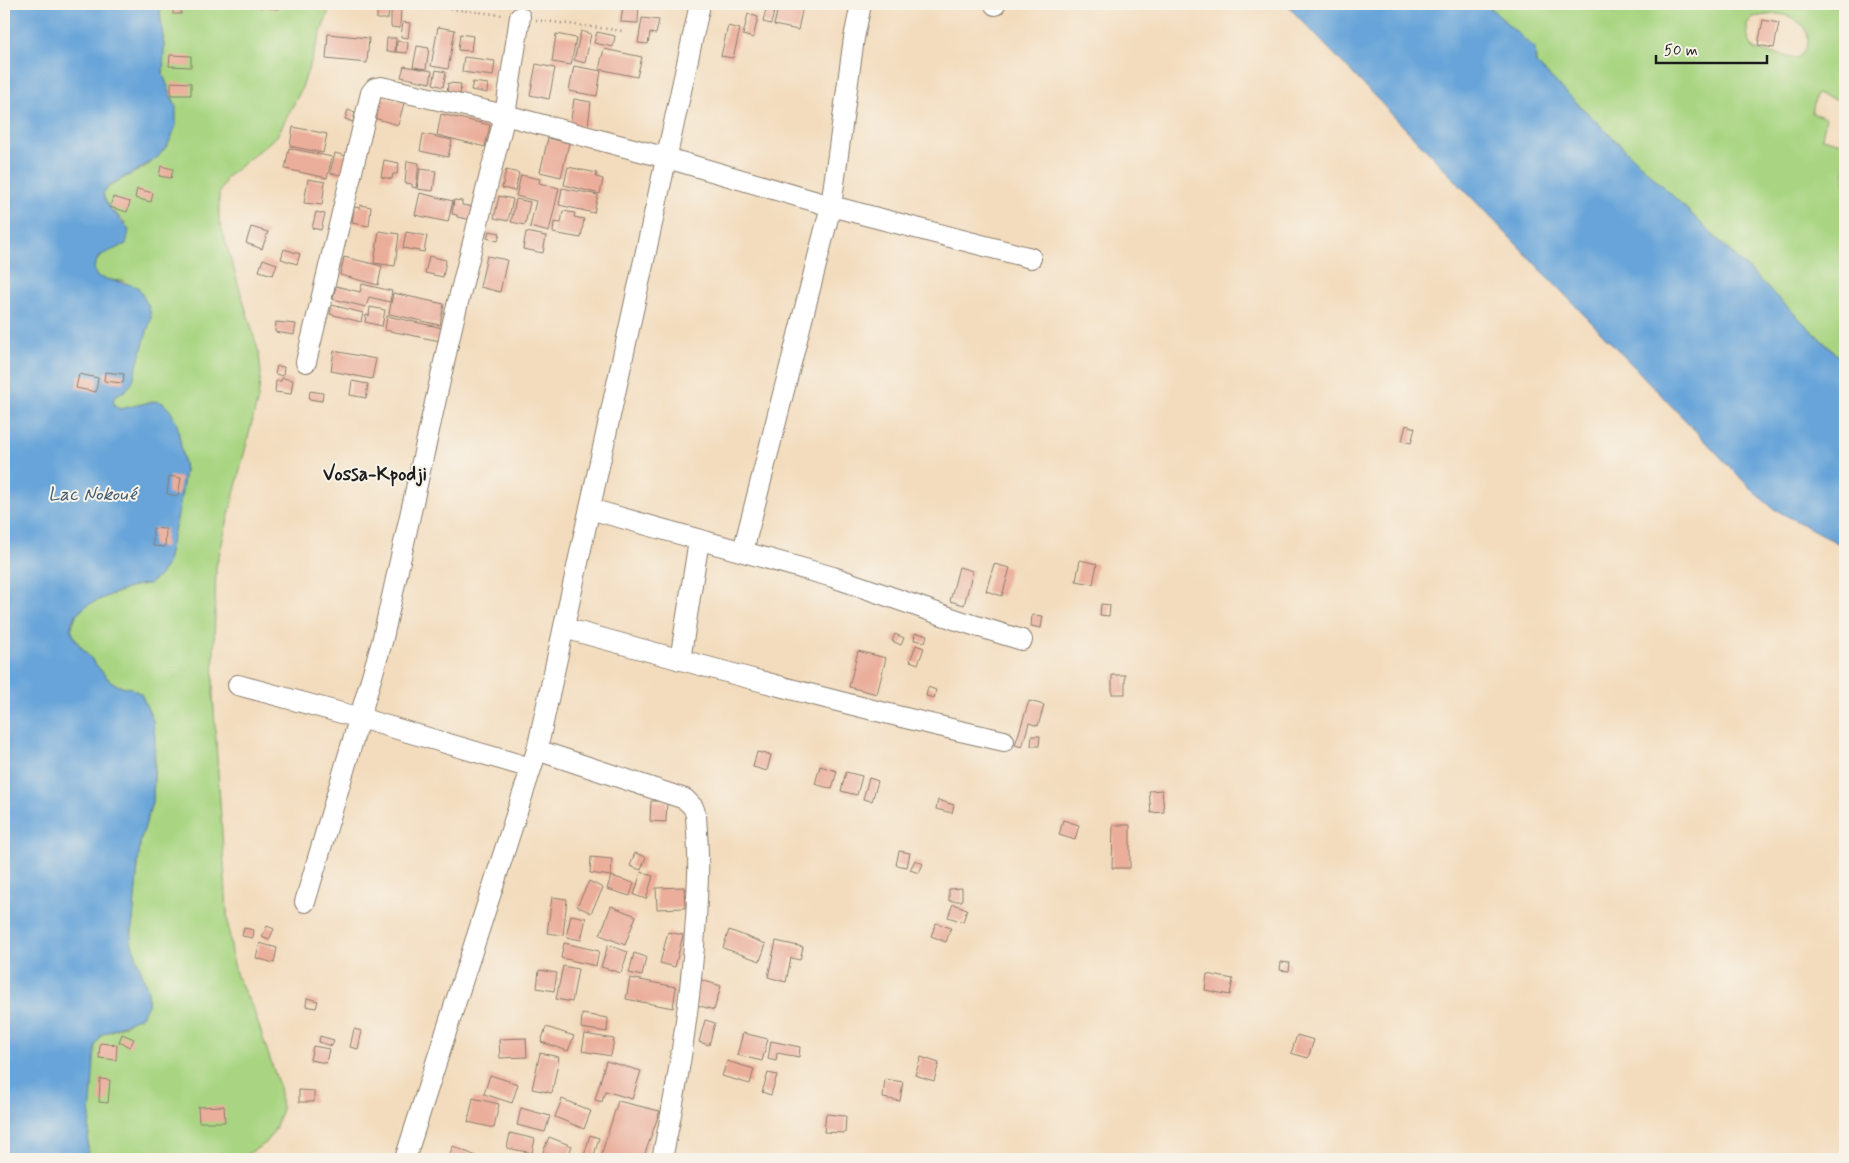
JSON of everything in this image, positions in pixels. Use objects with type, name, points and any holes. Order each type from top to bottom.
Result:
[{"type":"street","points":[[404,1159],[534,759],[700,4]]},
{"type":"street","points":[[742,551],[831,206],[854,38],[861,4]]},
{"type":"street","points":[[305,902],[382,642],[453,322],[505,115],[520,18]]},
{"type":"street","points":[[306,362],[369,103],[375,88],[381,87],[505,115],[666,158],[831,206],[1031,258]]},
{"type":"street","points":[[590,509],[833,577],[957,620],[1022,640]]},
{"type":"street","points":[[680,660],[699,540]]},
{"type":"street","points":[[564,628],[927,724],[1004,741]]},
{"type":"street","points":[[238,685],[360,718],[534,759],[685,799],[693,807],[696,814],[698,874],[688,1011],[678,1081],[662,1159]]},
{"type":"green space","points":[[159,4],[331,4],[301,90],[277,136],[227,177],[219,194],[219,220],[259,353],[261,373],[258,398],[216,567],[213,695],[228,925],[237,977],[254,1011],[279,1086],[282,1109],[275,1129],[266,1143],[239,1159],[87,1159],[94,1047],[101,1035],[126,1025],[148,1005],[148,991],[131,941],[140,843],[153,799],[155,763],[153,721],[141,694],[109,680],[77,642],[71,630],[76,615],[87,605],[138,585],[149,584],[159,576],[166,565],[179,510],[185,470],[177,424],[129,407],[120,409],[113,402],[114,396],[126,390],[132,383],[151,317],[149,307],[124,281],[107,280],[96,276],[93,271],[96,262],[125,222],[107,206],[103,193],[116,182],[154,160],[163,144],[176,107],[163,75],[164,46]]},
{"type":"green space","points":[[1486,4],[1827,4],[1845,8],[1845,101],[1816,94],[1812,113],[1826,118],[1822,138],[1845,144],[1845,363],[1536,63],[1535,49]],"holes":[[[1775,14],[1784,15],[1800,23],[1805,29],[1808,43],[1804,51],[1797,58],[1755,50],[1748,38],[1747,24],[1753,17]]]},
{"type":"water","name":"Lac Nokoué","points":[[4,4],[159,4],[164,46],[163,75],[176,107],[176,126],[169,143],[158,157],[110,185],[103,193],[107,204],[129,230],[126,244],[99,256],[94,267],[96,276],[138,287],[149,307],[151,318],[132,383],[126,390],[115,396],[113,402],[120,409],[155,401],[163,403],[170,410],[177,424],[185,470],[179,510],[166,566],[159,576],[149,584],[138,585],[87,605],[76,615],[72,622],[71,630],[77,642],[109,680],[141,694],[153,721],[155,738],[153,799],[140,843],[131,941],[148,991],[148,1005],[140,1017],[101,1035],[95,1047],[87,1159],[4,1159]]},
{"type":"water","points":[[1286,4],[1486,4],[1535,49],[1536,63],[1845,363],[1845,547],[1774,509],[1756,494]]},
{"type":"building","points":[[173,4],[181,4],[181,14],[173,14]]},
{"type":"building","points":[[259,4],[280,4],[279,9],[259,7]]},
{"type":"building","points":[[623,4],[639,4],[638,23],[621,22]]},
{"type":"building","points":[[767,4],[776,4],[771,24],[763,22]]},
{"type":"building","points":[[779,4],[803,6],[798,30],[774,25]]},
{"type":"building","points":[[377,6],[389,7],[388,19],[377,19]]},
{"type":"building","points":[[393,9],[401,9],[400,28],[391,27],[391,11]]},
{"type":"building","points":[[748,14],[758,17],[753,38],[743,35]]},
{"type":"building","points":[[642,18],[659,20],[656,34],[650,33],[648,44],[638,43]]},
{"type":"building","points":[[1763,20],[1779,23],[1774,48],[1758,45]]},
{"type":"building","points":[[403,22],[410,23],[408,38],[401,37]]},
{"type":"building","points":[[728,26],[740,29],[733,58],[721,56]]},
{"type":"building","points":[[438,27],[455,30],[448,69],[431,66]]},
{"type":"building","points":[[581,31],[591,34],[585,63],[574,60]]},
{"type":"building","points":[[597,32],[615,36],[613,47],[594,43]]},
{"type":"building","points":[[328,34],[369,38],[367,63],[326,59]]},
{"type":"building","points":[[460,34],[473,36],[471,51],[458,50]]},
{"type":"building","points":[[556,34],[576,38],[571,65],[552,62]]},
{"type":"building","points":[[387,38],[396,38],[395,52],[386,51]]},
{"type":"building","points":[[397,41],[408,42],[407,53],[396,52]]},
{"type":"building","points":[[417,46],[429,48],[426,69],[413,67]]},
{"type":"building","points":[[604,49],[642,57],[637,77],[599,69]]},
{"type":"building","points":[[170,55],[191,56],[191,67],[169,66]]},
{"type":"building","points":[[464,57],[495,61],[493,76],[462,72]]},
{"type":"building","points":[[536,64],[555,68],[549,99],[530,95]]},
{"type":"building","points":[[404,66],[432,71],[430,83],[401,77]]},
{"type":"building","points":[[574,66],[601,71],[597,96],[569,91]]},
{"type":"building","points":[[436,70],[446,72],[443,87],[433,84]]},
{"type":"building","points":[[171,82],[191,83],[191,95],[171,95]]},
{"type":"building","points":[[473,82],[488,84],[487,93],[471,90]]},
{"type":"building","points":[[448,83],[461,84],[460,95],[447,94]]},
{"type":"building","points":[[380,96],[404,103],[398,125],[374,118]]},
{"type":"building","points":[[574,99],[591,102],[588,126],[570,126]]},
{"type":"building","points":[[348,110],[355,113],[353,122],[345,119]]},
{"type":"building","points":[[441,114],[490,125],[485,147],[437,135]]},
{"type":"building","points":[[293,127],[327,134],[323,153],[290,146]]},
{"type":"building","points":[[423,134],[452,140],[448,157],[420,151]]},
{"type":"building","points":[[548,138],[569,143],[561,177],[540,172]]},
{"type":"building","points":[[289,148],[332,157],[327,178],[285,169]]},
{"type":"building","points":[[335,153],[350,157],[345,176],[330,173]]},
{"type":"building","points":[[384,160],[399,163],[397,174],[393,174],[392,179],[381,177]]},
{"type":"building","points":[[407,161],[419,163],[416,188],[412,187],[412,184],[405,183]]},
{"type":"building","points":[[161,166],[173,169],[171,178],[159,176]]},
{"type":"building","points":[[568,167],[597,173],[596,177],[603,179],[600,194],[564,185]]},
{"type":"building","points":[[420,169],[436,171],[433,191],[417,189]]},
{"type":"building","points":[[506,170],[519,173],[515,191],[502,188]]},
{"type":"building","points":[[521,175],[540,179],[539,183],[559,188],[549,232],[530,227],[536,201],[516,196]]},
{"type":"building","points":[[308,179],[325,182],[322,205],[304,203]]},
{"type":"building","points":[[562,188],[598,195],[594,213],[559,205]]},
{"type":"building","points":[[137,189],[153,193],[151,202],[135,198]]},
{"type":"building","points":[[420,193],[453,201],[448,222],[415,215]]},
{"type":"building","points":[[499,196],[513,199],[508,221],[494,218]]},
{"type":"building","points":[[113,197],[130,202],[127,212],[110,207]]},
{"type":"building","points":[[516,199],[530,202],[525,225],[511,222]]},
{"type":"building","points":[[454,200],[462,201],[462,205],[475,207],[472,220],[452,214]]},
{"type":"building","points":[[360,205],[371,207],[369,226],[352,223],[354,207],[360,208]]},
{"type":"building","points":[[563,211],[575,213],[574,217],[584,219],[581,238],[553,233],[554,222],[561,223]]},
{"type":"building","points":[[316,212],[325,214],[321,230],[312,228]]},
{"type":"building","points":[[251,227],[268,232],[262,249],[246,243]]},
{"type":"building","points":[[379,231],[399,234],[395,266],[374,263]]},
{"type":"building","points":[[489,231],[500,233],[498,241],[487,238]]},
{"type":"building","points":[[406,232],[427,236],[424,252],[403,248]]},
{"type":"building","points":[[526,232],[546,236],[543,253],[523,249]]},
{"type":"building","points":[[284,249],[300,254],[297,264],[281,259]]},
{"type":"building","points":[[429,256],[446,260],[443,277],[425,273]]},
{"type":"building","points":[[487,256],[507,260],[500,292],[480,287]]},
{"type":"building","points":[[344,257],[382,266],[378,285],[340,275]]},
{"type":"building","points":[[263,259],[277,264],[273,275],[259,271]]},
{"type":"building","points":[[362,284],[392,291],[390,302],[369,297],[366,307],[333,299],[336,286],[360,292]]},
{"type":"building","points":[[393,293],[444,304],[440,325],[389,314]]},
{"type":"building","points":[[332,305],[363,313],[361,322],[330,314]]},
{"type":"building","points":[[370,307],[385,310],[382,326],[365,322],[366,315],[369,316]]},
{"type":"building","points":[[387,316],[443,328],[440,341],[385,330]]},
{"type":"building","points":[[276,322],[296,324],[294,335],[275,332]]},
{"type":"building","points":[[334,351],[376,359],[372,379],[331,371]]},
{"type":"building","points":[[277,366],[284,367],[283,376],[275,374]]},
{"type":"building","points":[[105,372],[124,374],[123,383],[104,381]]},
{"type":"building","points":[[79,374],[98,378],[96,392],[76,388]]},
{"type":"building","points":[[282,378],[293,380],[291,394],[275,392],[276,381],[281,381]]},
{"type":"building","points":[[352,381],[368,384],[366,398],[350,395]]},
{"type":"building","points":[[310,391],[323,393],[322,401],[309,399]]},
{"type":"building","points":[[1406,425],[1415,428],[1411,443],[1402,441]]},
{"type":"building","points":[[169,476],[181,478],[178,496],[167,494]]},
{"type":"building","points":[[153,528],[166,529],[165,547],[153,546]]},
{"type":"building","points":[[1080,560],[1097,564],[1093,584],[1076,581]]},
{"type":"building","points":[[994,564],[1010,568],[1002,596],[986,591]]},
{"type":"building","points":[[959,567],[973,571],[964,605],[950,601]]},
{"type":"building","points":[[1101,604],[1110,605],[1109,616],[1100,615]]},
{"type":"building","points":[[1032,615],[1043,616],[1041,628],[1031,626]]},
{"type":"building","points":[[915,633],[927,635],[925,642],[914,640]]},
{"type":"building","points":[[895,634],[904,638],[901,645],[892,641]]},
{"type":"building","points":[[916,645],[924,648],[918,664],[910,661]]},
{"type":"building","points":[[858,651],[886,658],[877,694],[849,687]]},
{"type":"building","points":[[1112,675],[1125,675],[1125,694],[1112,694]]},
{"type":"building","points":[[928,687],[936,690],[934,698],[926,696]]},
{"type":"building","points":[[1029,701],[1044,705],[1038,726],[1029,723],[1022,747],[1015,745]]},
{"type":"building","points":[[1032,736],[1040,736],[1039,746],[1031,746]]},
{"type":"building","points":[[757,752],[771,755],[767,771],[753,767]]},
{"type":"building","points":[[820,766],[837,771],[832,789],[815,784]]},
{"type":"building","points":[[846,772],[862,776],[857,795],[841,791]]},
{"type":"building","points":[[869,778],[878,781],[872,801],[863,799]]},
{"type":"building","points":[[1162,790],[1164,812],[1151,813],[1149,791]]},
{"type":"building","points":[[938,800],[954,805],[952,813],[936,809]]},
{"type":"building","points":[[651,801],[667,801],[666,822],[650,821]]},
{"type":"building","points":[[1063,820],[1079,825],[1075,840],[1059,835]]},
{"type":"building","points":[[1113,825],[1130,825],[1130,868],[1112,868]]},
{"type":"building","points":[[899,851],[910,853],[907,867],[896,865]]},
{"type":"building","points":[[635,853],[646,857],[641,870],[630,866]]},
{"type":"building","points":[[591,857],[612,859],[611,876],[590,873]]},
{"type":"building","points":[[915,860],[923,864],[919,873],[910,870]]},
{"type":"building","points":[[641,872],[653,876],[646,899],[634,895]]},
{"type":"building","points":[[611,876],[634,883],[630,896],[607,889]]},
{"type":"building","points":[[589,881],[603,888],[591,913],[577,906]]},
{"type":"building","points":[[684,887],[685,908],[657,909],[656,888]]},
{"type":"building","points":[[962,888],[962,901],[949,901],[949,889]]},
{"type":"building","points":[[552,897],[567,899],[563,935],[547,933]]},
{"type":"building","points":[[953,904],[967,909],[963,922],[948,917]]},
{"type":"building","points":[[611,906],[636,916],[625,945],[600,935]]},
{"type":"building","points":[[571,915],[586,918],[581,940],[566,937]]},
{"type":"building","points":[[936,923],[951,928],[946,942],[931,936]]},
{"type":"building","points":[[267,926],[274,929],[269,940],[262,937]]},
{"type":"building","points":[[244,928],[254,930],[253,938],[242,936]]},
{"type":"building","points":[[729,930],[766,944],[760,961],[723,948]]},
{"type":"building","points":[[668,932],[683,935],[675,967],[660,963]]},
{"type":"building","points":[[776,941],[803,947],[800,960],[791,958],[786,982],[768,977]]},
{"type":"building","points":[[260,943],[277,948],[274,963],[256,958]]},
{"type":"building","points":[[564,943],[599,951],[596,966],[561,958]]},
{"type":"building","points":[[608,945],[628,952],[621,973],[601,967]]},
{"type":"building","points":[[634,953],[646,957],[642,976],[629,973]]},
{"type":"building","points":[[1281,962],[1290,963],[1289,971],[1280,970]]},
{"type":"building","points":[[563,966],[578,969],[572,1002],[556,999]]},
{"type":"building","points":[[539,970],[557,973],[554,991],[537,988]]},
{"type":"building","points":[[1207,974],[1233,979],[1230,995],[1205,990]]},
{"type":"building","points":[[630,978],[676,987],[673,1008],[626,999]]},
{"type":"building","points":[[698,979],[721,986],[714,1010],[690,1003]]},
{"type":"building","points":[[307,998],[318,1001],[316,1008],[306,1006]]},
{"type":"building","points":[[582,1014],[608,1018],[607,1032],[581,1028]]},
{"type":"building","points":[[705,1020],[715,1023],[709,1045],[699,1042]]},
{"type":"building","points":[[546,1027],[574,1036],[568,1051],[541,1042]]},
{"type":"building","points":[[354,1029],[362,1031],[358,1049],[350,1047]]},
{"type":"building","points":[[743,1033],[768,1039],[762,1061],[737,1055]]},
{"type":"building","points":[[122,1034],[134,1039],[130,1047],[119,1042]]},
{"type":"building","points":[[585,1034],[614,1039],[611,1056],[582,1051]]},
{"type":"building","points":[[1297,1035],[1314,1040],[1308,1058],[1291,1053]]},
{"type":"building","points":[[320,1036],[334,1040],[332,1046],[319,1042]]},
{"type":"building","points":[[526,1038],[527,1057],[500,1058],[499,1039]]},
{"type":"building","points":[[771,1041],[800,1047],[799,1057],[777,1053],[776,1061],[768,1059]]},
{"type":"building","points":[[100,1043],[117,1045],[116,1060],[99,1058]]},
{"type":"building","points":[[313,1046],[329,1049],[326,1063],[310,1060]]},
{"type":"building","points":[[540,1053],[559,1057],[552,1093],[532,1089]]},
{"type":"building","points":[[921,1057],[939,1063],[934,1081],[915,1075]]},
{"type":"building","points":[[606,1061],[641,1071],[632,1099],[605,1091],[602,1102],[595,1100]]},
{"type":"building","points":[[727,1061],[754,1069],[750,1084],[722,1076]]},
{"type":"building","points":[[768,1073],[777,1075],[771,1095],[762,1092]]},
{"type":"building","points":[[490,1075],[518,1084],[512,1103],[484,1094]]},
{"type":"building","points":[[100,1079],[110,1080],[108,1103],[99,1102]]},
{"type":"building","points":[[885,1079],[903,1082],[900,1101],[883,1098]]},
{"type":"building","points":[[299,1090],[314,1091],[314,1102],[299,1102]]},
{"type":"building","points":[[473,1098],[499,1104],[494,1128],[468,1122]]},
{"type":"building","points":[[562,1099],[591,1111],[584,1129],[555,1117]]},
{"type":"building","points":[[618,1101],[660,1111],[643,1159],[600,1159]]},
{"type":"building","points":[[224,1106],[225,1122],[199,1122],[198,1107]]},
{"type":"building","points":[[521,1108],[550,1116],[545,1132],[517,1125]]},
{"type":"building","points":[[826,1114],[846,1116],[845,1133],[824,1132]]},
{"type":"building","points":[[510,1133],[535,1139],[532,1153],[507,1148]]},
{"type":"building","points":[[590,1135],[599,1138],[593,1159],[583,1159]]},
{"type":"building","points":[[549,1137],[572,1146],[567,1159],[560,1159],[543,1152]]},
{"type":"building","points":[[453,1146],[483,1159],[448,1159]]},
{"type":"district","name":"Vossa-Kpodji","points":[[375,473]]}]
